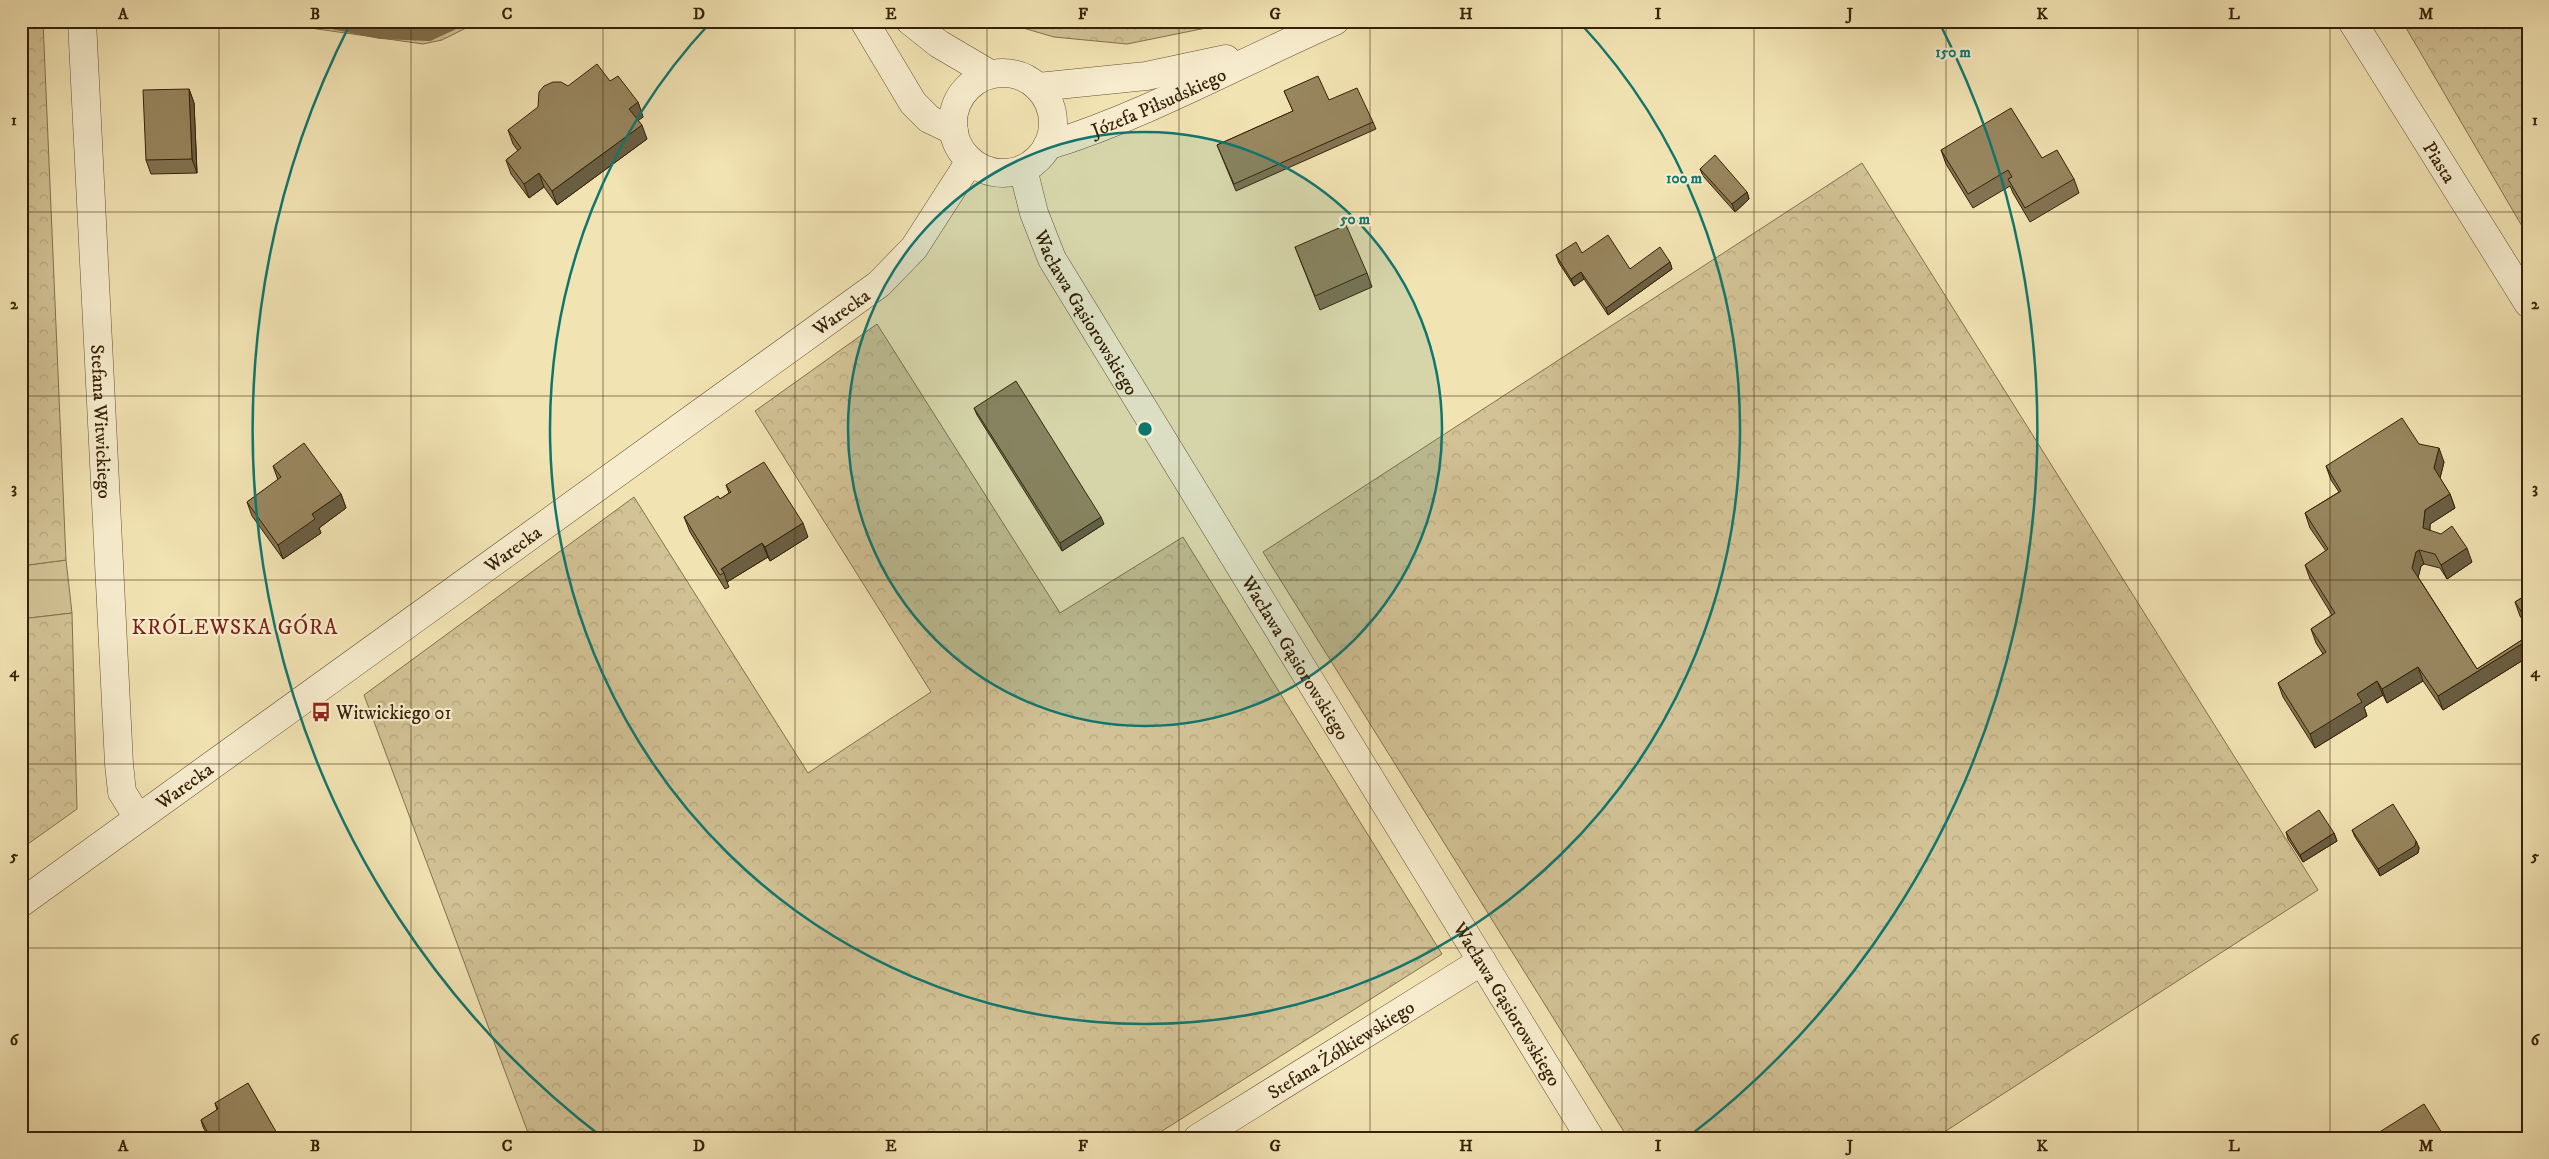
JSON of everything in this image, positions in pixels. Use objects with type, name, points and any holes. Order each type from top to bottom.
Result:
[{"type":"street","name":"Stefana Witwickiego","points":[[82,21],[119,764],[122,792],[138,818]]},
{"type":"street","points":[[864,21],[913,103],[929,119],[954,131]]},
{"type":"street","points":[[910,21],[939,44],[990,74]]},
{"type":"street","name":"Józefa Piłsudskiego","points":[[1047,146],[1094,131],[1153,107],[1266,51],[1335,21]]},
{"type":"street","name":"Piasta","points":[[2352,21],[2528,303]]},
{"type":"street","name":"Józefa Piłsudskiego","points":[[1038,87],[1146,76],[1266,51]]},
{"type":"street","points":[[990,74],[1005,74],[1023,78],[1038,87],[1048,102],[1053,119],[1051,137],[1047,146],[1030,166],[998,174],[983,169],[970,160],[959,148],[954,131],[954,114],[960,97],[972,84],[990,74]]},
{"type":"street","name":"Warecka","points":[[21,903],[879,284],[914,248],[970,160]]},
{"type":"street","name":"Wacława Gąsiorowskiego","points":[[1022,169],[1034,213],[1052,259],[1590,1138]]},
{"type":"street","name":"Stefana Żółkiewskiego","points":[[1198,1138],[1482,961]]},
{"type":"green space","points":[[21,21],[43,21],[66,560],[21,566]]},
{"type":"green space","points":[[283,21],[480,21],[442,40],[423,44],[296,26]]},
{"type":"green space","points":[[999,21],[1226,21],[1216,26],[1127,44],[1054,37]]},
{"type":"green space","points":[[2402,21],[2528,21],[2528,232],[2526,233]]},
{"type":"green space","points":[[1862,163],[2318,890],[1935,1138],[1628,1138],[1263,552]]},
{"type":"green space","points":[[877,324],[1060,613],[1183,537],[1442,954],[1151,1138],[530,1138],[364,695],[634,497],[808,773],[931,692],[755,411]]},
{"type":"green space","points":[[66,560],[72,613],[21,619],[21,566]]},
{"type":"green space","points":[[72,613],[77,809],[21,849],[21,619]]},
{"type":"building","points":[[597,64],[610,81],[618,76],[638,102],[629,109],[642,125],[552,191],[539,173],[524,184],[506,160],[521,148],[508,130],[538,107],[539,92],[544,86],[553,82],[561,82],[568,86]]},
{"type":"building","points":[[1318,76],[1329,100],[1357,88],[1373,122],[1234,184],[1217,145],[1293,111],[1284,91]]},
{"type":"building","points":[[189,89],[192,159],[146,160],[143,90]]},
{"type":"building","points":[[2011,108],[2042,158],[2057,150],[2074,179],[2025,208],[2008,179],[2012,177],[2008,170],[1968,194],[1941,150]]},
{"type":"building","points":[[1715,155],[1747,192],[1732,204],[1700,169]]},
{"type":"building","points":[[1346,225],[1367,273],[1315,296],[1295,247]]},
{"type":"building","points":[[1608,235],[1630,269],[1660,247],[1670,262],[1606,308],[1581,272],[1571,279],[1556,255],[1576,242],[1582,253]]},
{"type":"building","points":[[1016,381],[1101,517],[1060,543],[974,408]]},
{"type":"building","points":[[2402,418],[2419,444],[2439,448],[2434,468],[2450,494],[2425,510],[2423,528],[2441,534],[2452,526],[2467,548],[2441,565],[2435,554],[2419,550],[2416,552],[2412,568],[2477,669],[2528,636],[2528,640],[2438,696],[2418,667],[2382,689],[2377,681],[2357,694],[2362,702],[2310,734],[2278,683],[2326,652],[2311,629],[2335,613],[2305,565],[2328,549],[2305,513],[2341,491],[2326,466]]},
{"type":"building","points":[[304,443],[341,494],[312,514],[315,519],[278,545],[247,502],[281,477],[273,466]]},
{"type":"building","points":[[764,462],[803,523],[765,547],[762,543],[721,569],[724,573],[720,575],[684,517],[718,496],[720,499],[731,492],[726,485]]},
{"type":"building","points":[[2528,594],[2528,622],[2515,602]]},
{"type":"building","points":[[2393,804],[2416,841],[2415,846],[2378,869],[2352,830]]},
{"type":"building","points":[[2319,810],[2334,833],[2300,855],[2286,832]]},
{"type":"building","points":[[248,1083],[278,1135],[273,1138],[211,1138],[201,1120],[218,1109],[215,1103]]},
{"type":"building","points":[[2424,1104],[2445,1138],[2380,1138],[2378,1133]]},
{"type":"waterway","points":[[323,21],[381,33],[429,35],[459,21]]},
{"type":"place","name":"Witwickiego 01","points":[[321,712]]},
{"type":"district","name":"KRÓLEWSKA GÓRA","points":[[235,627]]}]
